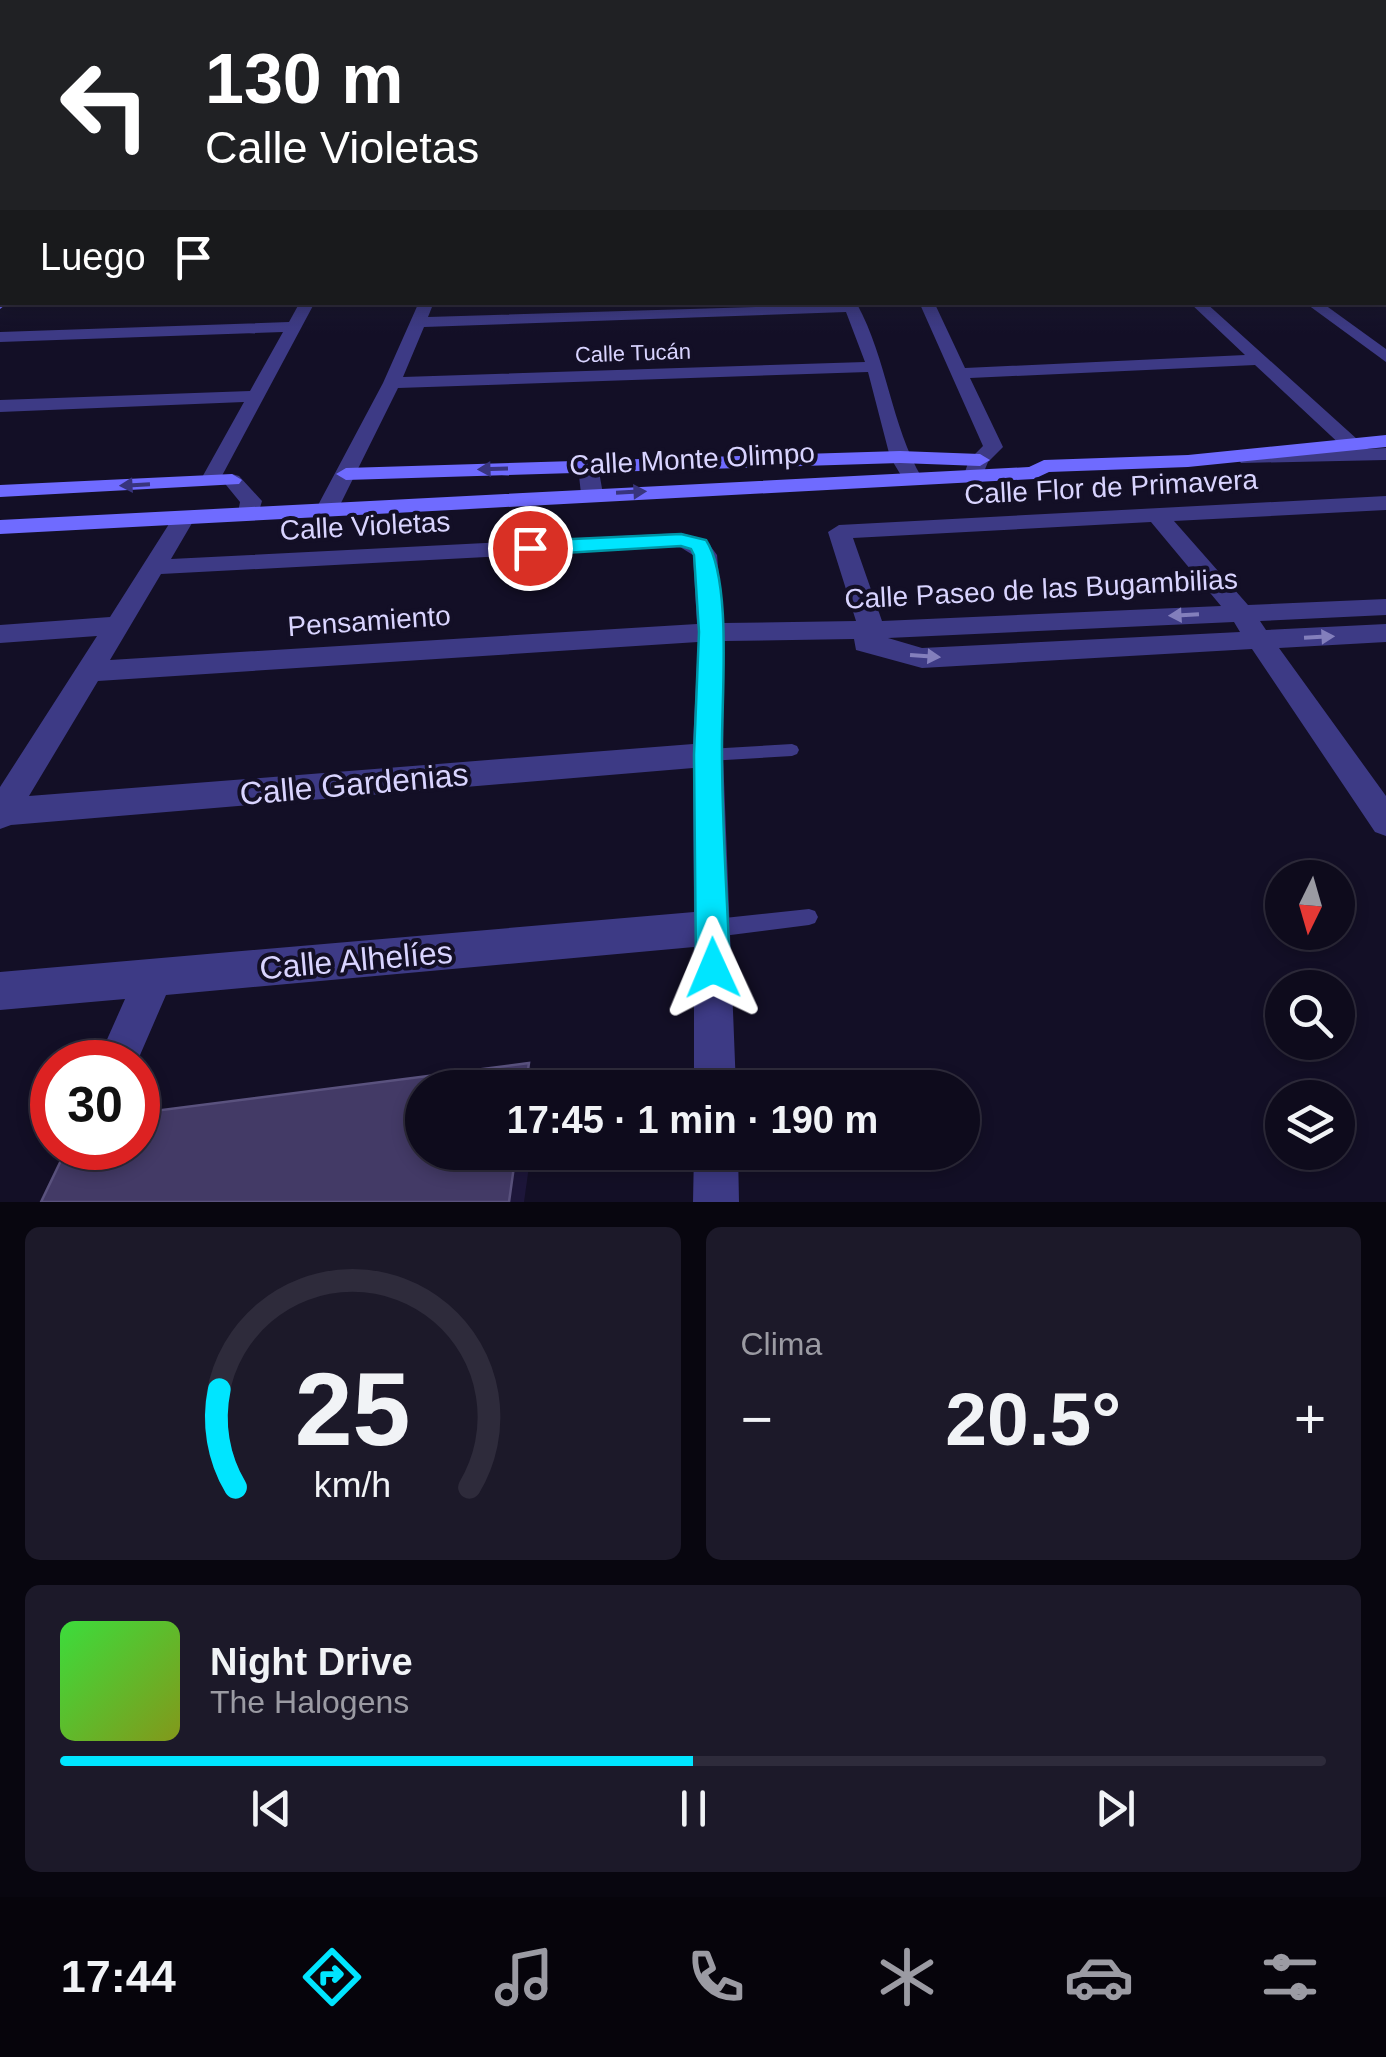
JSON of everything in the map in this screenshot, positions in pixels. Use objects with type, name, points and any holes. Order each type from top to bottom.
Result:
[{"type":"main road","points":[[1356,448],[1386,441]]},
{"type":"main road","points":[[346,474],[900,456],[977,467]]},
{"type":"main road","name":"Calle Monte Olimpo","points":[[0,527],[912,478],[977,467],[1034,473],[1044,466],[1188,461]]},
{"type":"main road","points":[[0,492],[221,480]]},
{"type":"street","points":[[249,514],[252,500],[221,480],[307,305]]},
{"type":"street","points":[[328,508],[392,383],[426,305]]},
{"type":"street","points":[[928,305],[962,372],[993,447],[977,467]]},
{"type":"street","points":[[1199,305],[1356,448]]},
{"type":"street","points":[[1316,305],[1386,357]]},
{"type":"street","points":[[419,322],[852,307],[875,367],[900,456],[912,478]]},
{"type":"street","points":[[0,337],[296,327]]},
{"type":"street","points":[[962,372],[1257,360]]},
{"type":"street","name":"Calle Tucán","points":[[392,383],[875,367]]},
{"type":"street","points":[[0,406],[259,396]]},
{"type":"street","name":"Calle Monte Olimpo","points":[[1188,461],[1356,448],[1386,454]]},
{"type":"street","points":[[588,466],[592,494]]},
{"type":"street","name":"Calle Flor de Primavera","points":[[875,639],[839,532],[1386,503]]},
{"type":"street","points":[[1157,515],[1240,612],[1373,784],[1386,822]]},
{"type":"street","points":[[1,813],[184,518]]},
{"type":"street","name":"Calle Violetas","points":[[154,567],[681,540],[698,545],[705,555],[710,632]]},
{"type":"street","name":"Calle Paseo de las Bugambilias","points":[[875,639],[1240,612],[1386,607]]},
{"type":"street","points":[[0,634],[118,626]]},
{"type":"street","name":"Calle Paseo de las Bugambilias","points":[[832,630],[875,639],[922,658],[1386,633]]},
{"type":"street","name":"Pensamiento","points":[[90,671],[710,632],[832,630]]},
{"type":"street","points":[[710,632],[708,755],[715,1070]]},
{"type":"street","name":"Calle Gardenias","points":[[1,813],[708,755]]},
{"type":"street","name":"Calle Alhelíes","points":[[0,991],[712,928]]},
{"type":"street","points":[[127,1040],[154,978]]},
{"type":"street","points":[[716,1170],[716,1202]]},
{"type":"lane","points":[[708,755],[792,750]]},
{"type":"lane","points":[[712,928],[809,917]]},
{"type":"building","points":[[529,1063],[528,1070],[474,1070]]},
{"type":"building","points":[[405,1079],[405,1170],[513,1170],[509,1202],[41,1202],[56,1170],[160,1170],[160,1110]]},
{"type":"route","points":[[530,548],[681,540],[698,545],[705,555],[710,632],[708,755],[713,968]]}]
